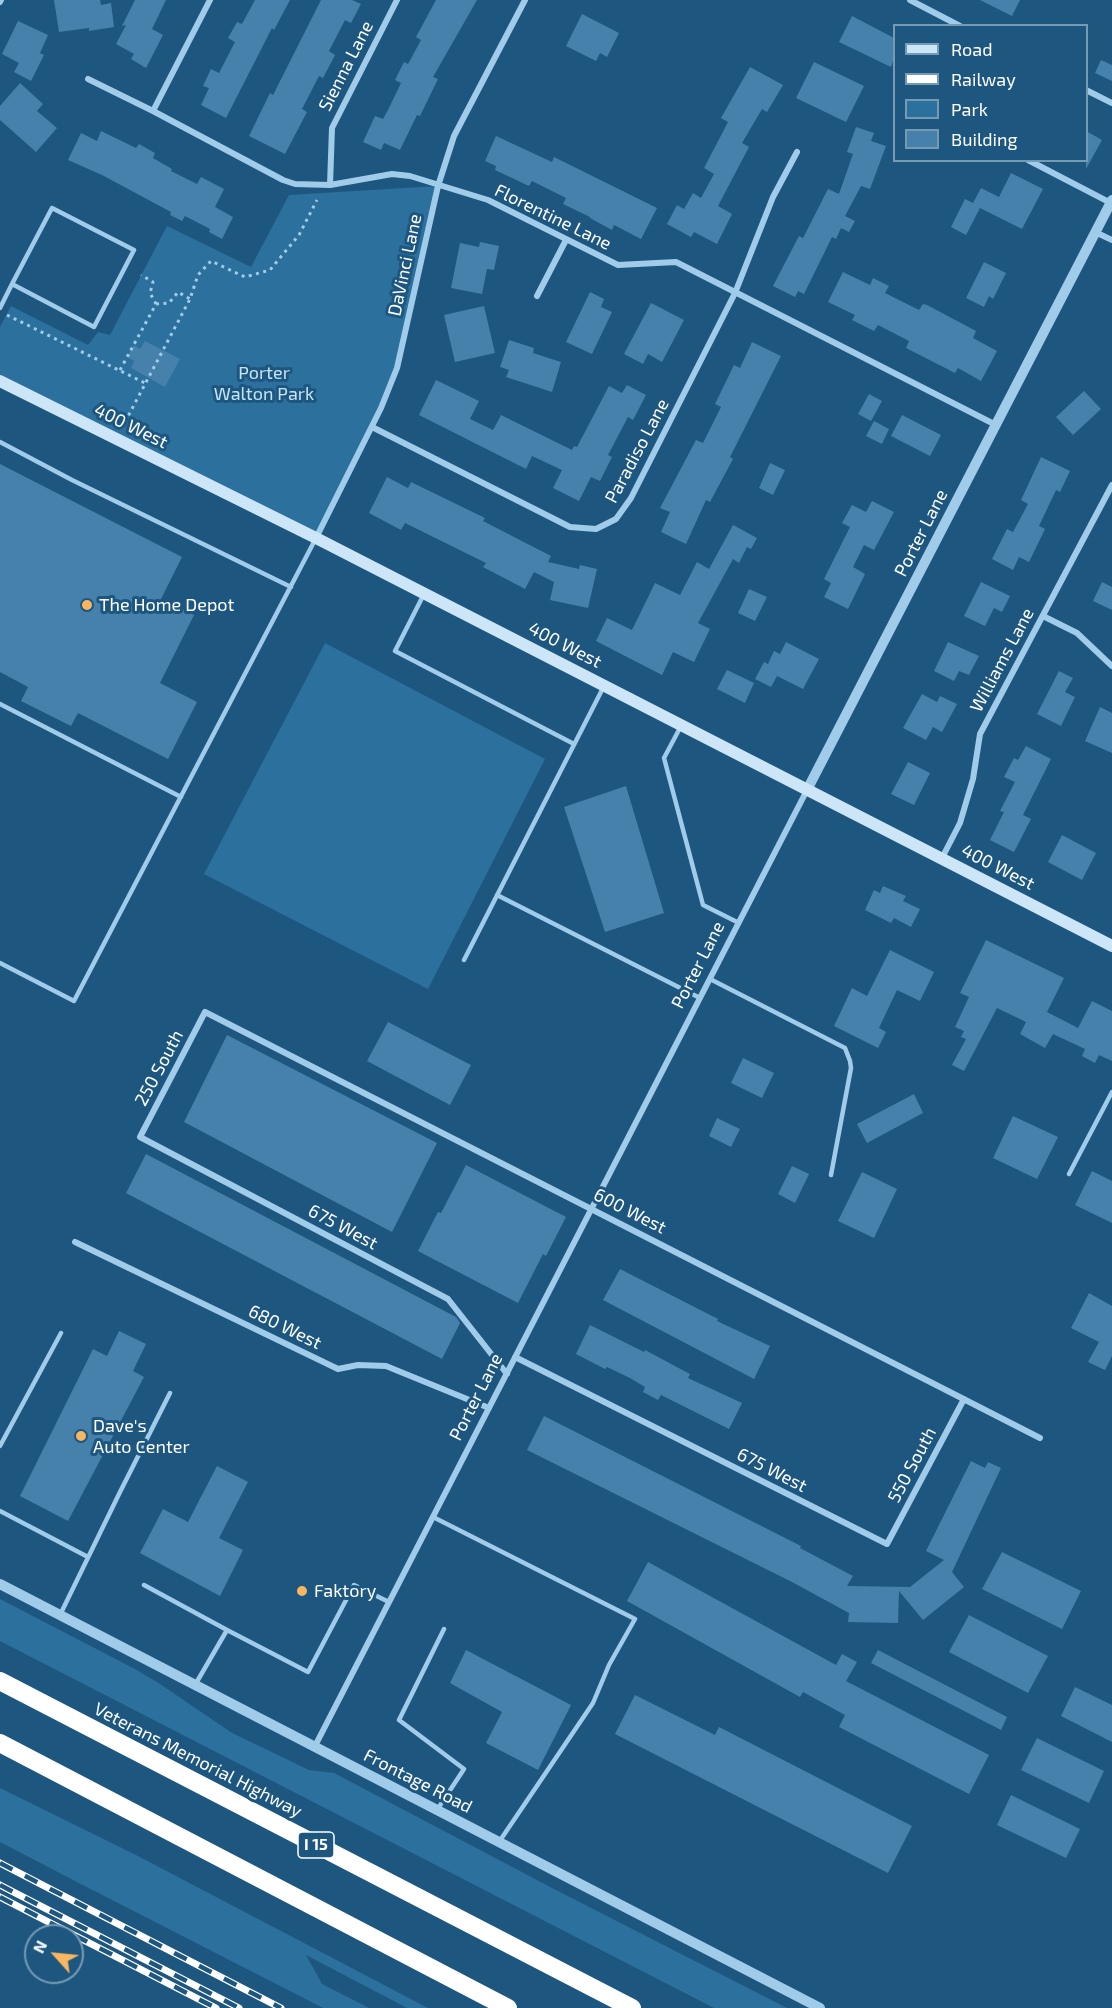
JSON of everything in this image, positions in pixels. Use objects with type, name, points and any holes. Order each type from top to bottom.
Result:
[{"type":"highway","name":"Veterans Memorial Highway","points":[[0,1681],[632,2008]]},
{"type":"highway","points":[[0,1743],[508,2008]]},
{"type":"main road","name":"400 West","points":[[0,381],[316,538],[1112,945]]},
{"type":"street","points":[[153,111],[210,0]]},
{"type":"street","name":"Sienna Lane","points":[[330,185],[332,128],[397,0]]},
{"type":"street","name":"DaVinci Lane","points":[[316,538],[372,427],[397,368],[438,186],[454,136],[525,0]]},
{"type":"street","points":[[910,0],[956,24]]},
{"type":"street","name":"Florentine Lane","points":[[88,79],[283,180],[296,184],[330,185],[392,174],[410,176],[488,200],[618,265],[676,262],[996,425]]},
{"type":"street","points":[[1088,91],[1112,103]]},
{"type":"street","name":"Paradiso Lane","points":[[372,427],[570,527],[596,529],[616,519],[631,498],[735,293],[773,197],[797,152]]},
{"type":"street","points":[[1032,162],[1111,201]]},
{"type":"street","name":"Porter Lane","points":[[315,1746],[1111,201]]},
{"type":"street","points":[[1095,232],[1112,240]]},
{"type":"street","points":[[537,296],[567,240]]},
{"type":"street","name":"Williams Lane","points":[[942,858],[960,823],[973,779],[980,734],[1112,485]]},
{"type":"street","points":[[1042,616],[1077,633],[1112,666]]},
{"type":"street","name":"600 West","points":[[205,1012],[1040,1438]]},
{"type":"street","name":"250 South","points":[[140,1137],[205,1012]]},
{"type":"street","name":"675 West","points":[[140,1137],[448,1299],[507,1374]]},
{"type":"street","name":"680 West","points":[[75,1242],[338,1369],[358,1365],[386,1366],[489,1408]]},
{"type":"street","name":"675 West","points":[[515,1357],[887,1544]]},
{"type":"street","name":"550 South","points":[[887,1544],[964,1399]]},
{"type":"street","name":"Frontage Road","points":[[0,1584],[820,2008]]},
{"type":"lane","points":[[0,308],[12,284],[52,208],[134,250],[94,327],[12,284]]},
{"type":"lane","points":[[0,442],[72,480],[291,587]]},
{"type":"lane","points":[[0,963],[74,1001],[316,538]]},
{"type":"lane","points":[[424,593],[395,651],[574,744]]},
{"type":"lane","points":[[464,960],[604,686]]},
{"type":"lane","points":[[0,704],[181,796]]},
{"type":"lane","points":[[681,725],[664,758],[704,905],[739,923]]},
{"type":"lane","points":[[497,895],[700,998]]},
{"type":"lane","points":[[710,979],[845,1048],[850,1068],[831,1175]]},
{"type":"lane","points":[[1069,1174],[1112,1092]]},
{"type":"lane","points":[[0,1446],[61,1333]]},
{"type":"lane","points":[[60,1615],[170,1393]]},
{"type":"lane","points":[[0,1511],[88,1557]]},
{"type":"lane","points":[[433,1516],[635,1619],[609,1665],[593,1703],[499,1842]]},
{"type":"lane","points":[[144,1585],[308,1672],[354,1585],[389,1602]]},
{"type":"lane","points":[[437,1810],[464,1769],[399,1720],[444,1629]]},
{"type":"lane","points":[[195,1685],[227,1630]]},
{"type":"path","points":[[125,422],[190,299],[198,274],[211,261],[244,277],[270,270],[299,235],[317,200]]},
{"type":"path","points":[[141,275],[153,282],[150,292],[156,304]]},
{"type":"path","points":[[156,304],[170,303],[177,292],[190,299]]},
{"type":"path","points":[[120,370],[156,304]]},
{"type":"path","points":[[6,315],[145,383]]},
{"type":"green space","name":"Porter Walton Park","points":[[438,186],[397,368],[316,538],[0,381],[0,327],[11,306],[88,345],[98,332],[110,335],[167,226],[251,267],[289,195]]},
{"type":"green space","points":[[325,643],[545,759],[428,989],[204,874]]},
{"type":"green space","points":[[0,1599],[135,1669],[232,1733],[309,1770],[334,1773],[787,2008],[714,2008],[0,1641]]},
{"type":"green space","points":[[0,1788],[136,1855],[428,2008],[407,2008],[306,1955],[322,1984],[369,2008],[323,2008],[77,1882],[0,1842]]},
{"type":"building","points":[[54,0],[100,0],[101,5],[111,3],[114,27],[59,32]]},
{"type":"building","points":[[135,0],[166,0],[152,29],[163,35],[146,68],[131,59],[134,54],[116,44]]},
{"type":"building","points":[[255,0],[290,0],[274,30],[272,28],[226,118],[201,105],[209,88],[203,86],[211,69],[219,73],[235,42],[228,38],[237,22],[242,24]]},
{"type":"building","points":[[321,0],[352,0],[361,4],[351,23],[345,20],[329,51],[335,55],[323,78],[319,76],[302,109],[307,112],[285,154],[249,136],[270,93],[273,95]]},
{"type":"building","points":[[436,0],[477,0],[433,77],[438,79],[400,150],[384,143],[381,150],[363,142],[375,116],[383,119],[389,108],[401,83],[395,80],[404,62],[408,64],[421,40],[416,37]]},
{"type":"building","points":[[980,0],[1020,0],[1012,16]]},
{"type":"building","points":[[582,14],[619,33],[607,57],[600,53],[596,61],[566,46]]},
{"type":"building","points":[[852,16],[893,37],[891,67],[839,42]]},
{"type":"building","points":[[18,21],[48,35],[40,53],[44,55],[31,81],[14,72],[19,63],[2,54]]},
{"type":"building","points":[[1101,60],[1112,65],[1112,81],[1095,73]]},
{"type":"building","points":[[814,62],[864,86],[846,122],[796,98]]},
{"type":"building","points":[[750,67],[783,85],[767,112],[762,109],[742,143],[749,147],[718,206],[732,214],[717,244],[694,232],[691,237],[667,224],[677,205],[684,209],[693,193],[701,198],[714,174],[704,168],[728,122],[721,118]]},
{"type":"building","points":[[20,83],[43,104],[37,111],[57,128],[36,152],[0,120],[0,106]]},
{"type":"building","points":[[856,127],[874,133],[871,141],[886,146],[870,189],[861,186],[845,216],[855,221],[849,232],[841,228],[836,239],[832,237],[804,294],[798,291],[795,297],[773,286],[799,236],[803,238],[828,189],[839,194],[853,154],[847,152]]},
{"type":"building","points":[[101,131],[136,148],[139,144],[155,153],[153,158],[172,169],[171,171],[197,184],[201,177],[224,189],[215,207],[233,217],[222,239],[209,232],[210,229],[185,216],[182,221],[170,215],[171,212],[102,175],[68,160],[81,133],[97,141]]},
{"type":"building","points":[[1088,132],[1102,140],[1086,169],[1086,162],[1088,162]]},
{"type":"building","points":[[496,136],[552,162],[554,157],[657,208],[641,239],[614,225],[612,230],[563,204],[566,198],[532,181],[529,186],[495,170],[496,166],[485,161]]},
{"type":"building","points":[[1011,173],[1043,189],[1022,229],[980,208],[966,235],[951,227],[965,199],[973,203],[981,188],[999,197]]},
{"type":"building","points":[[480,242],[499,246],[494,270],[487,269],[482,294],[451,288],[460,243],[479,247]]},
{"type":"building","points":[[984,262],[1006,273],[993,299],[989,296],[984,307],[966,298]]},
{"type":"building","points":[[843,272],[870,285],[873,278],[889,286],[885,293],[919,310],[923,304],[927,305],[976,331],[973,338],[997,351],[981,381],[958,368],[955,373],[906,348],[909,341],[878,325],[874,331],[852,320],[855,315],[828,302]]},
{"type":"building","points":[[590,292],[604,299],[601,307],[612,312],[592,354],[566,342]]},
{"type":"building","points":[[651,303],[684,320],[662,362],[648,354],[643,364],[624,354]]},
{"type":"building","points":[[484,306],[495,353],[455,362],[444,315]]},
{"type":"building","points":[[509,340],[534,348],[533,353],[561,362],[552,392],[506,377],[509,370],[500,367]]},
{"type":"building","points":[[145,341],[180,359],[165,387],[131,368],[134,361],[127,357],[134,345],[140,349]]},
{"type":"building","points":[[752,342],[781,356],[730,457],[733,459],[710,502],[706,500],[686,544],[661,532],[670,512],[660,508],[696,440],[703,443],[721,407],[715,404],[734,365],[740,368]]},
{"type":"building","points":[[436,380],[479,401],[470,419],[493,430],[501,415],[572,450],[574,446],[577,447],[609,386],[622,393],[627,385],[646,395],[633,420],[628,417],[608,455],[612,457],[600,481],[591,477],[579,501],[553,488],[562,470],[532,456],[526,469],[419,415]]},
{"type":"building","points":[[1084,391],[1101,409],[1073,435],[1056,417]]},
{"type":"building","points":[[869,394],[882,401],[871,421],[858,414]]},
{"type":"building","points":[[902,415],[941,435],[930,456],[891,436]]},
{"type":"building","points":[[874,421],[889,429],[882,444],[866,436]]},
{"type":"building","points":[[1041,457],[1070,471],[1060,492],[1056,490],[1039,526],[1045,529],[1029,562],[1019,557],[1013,570],[992,559],[1007,529],[1013,532],[1028,504],[1021,500]]},
{"type":"building","points":[[770,463],[785,470],[773,495],[759,488]]},
{"type":"building","name":"The Home Depot","points":[[0,464],[182,557],[161,599],[194,615],[160,683],[197,702],[168,759],[78,713],[71,726],[21,701],[28,687],[0,672]]},
{"type":"building","points":[[387,477],[408,488],[411,482],[485,518],[483,521],[551,556],[548,562],[579,569],[580,565],[597,569],[588,608],[550,600],[554,582],[534,572],[525,589],[483,567],[486,563],[405,523],[401,530],[369,513]]},
{"type":"building","points":[[872,501],[894,512],[874,550],[864,545],[853,567],[865,574],[848,609],[824,597],[831,583],[824,579],[850,527],[842,523],[852,505],[866,512]]},
{"type":"building","points":[[733,525],[757,538],[751,549],[747,547],[739,563],[733,559],[698,623],[710,629],[694,662],[673,652],[662,675],[596,641],[607,618],[632,630],[655,583],[680,595],[697,562],[709,569]]},
{"type":"building","points":[[981,582],[1010,596],[1002,612],[994,608],[985,626],[964,616]]},
{"type":"building","points":[[1102,582],[1112,587],[1112,610],[1093,601]]},
{"type":"building","points":[[749,589],[767,597],[755,621],[738,613]]},
{"type":"building","points":[[786,642],[819,659],[803,689],[777,676],[771,687],[755,679],[764,662],[768,664],[774,651],[780,654]]},
{"type":"building","points":[[948,642],[979,656],[969,675],[959,671],[954,681],[934,671]]},
{"type":"building","points":[[727,670],[754,683],[745,703],[717,689]]},
{"type":"building","points":[[1059,671],[1073,678],[1065,692],[1075,697],[1061,726],[1037,714]]},
{"type":"building","points":[[922,694],[937,702],[940,696],[957,704],[942,732],[933,727],[926,740],[903,728]]},
{"type":"building","points":[[1100,707],[1112,713],[1112,753],[1085,741]]},
{"type":"building","points":[[1026,746],[1051,759],[1023,815],[1031,819],[1014,852],[990,840],[1004,812],[1000,811],[1015,782],[1004,777],[1014,758],[1018,760]]},
{"type":"building","points":[[908,762],[930,773],[914,805],[891,794]]},
{"type":"building","points":[[626,786],[664,913],[605,932],[564,807]]},
{"type":"building","points":[[1062,835],[1096,853],[1082,880],[1048,862]]},
{"type":"building","points":[[883,886],[906,896],[903,901],[920,909],[911,927],[894,918],[891,923],[865,910],[874,890],[880,893]]},
{"type":"building","points":[[986,940],[1064,978],[1047,1012],[1078,1028],[1092,1001],[1112,1011],[1112,1061],[1099,1055],[1095,1063],[1082,1056],[1085,1049],[1053,1034],[1045,1048],[1020,1034],[1026,1022],[997,1008],[964,1071],[952,1065],[966,1039],[961,1037],[964,1031],[955,1027],[969,997],[960,993]]},
{"type":"building","points":[[890,950],[934,972],[920,1001],[897,990],[879,1028],[886,1032],[878,1048],[834,1026],[852,988],[867,996]]},
{"type":"building","points":[[388,1022],[471,1065],[450,1105],[367,1061]]},
{"type":"building","points":[[227,1035],[437,1143],[392,1232],[184,1122]]},
{"type":"building","points":[[743,1058],[774,1073],[762,1098],[731,1083]]},
{"type":"building","points":[[914,1094],[923,1113],[867,1143],[857,1124]]},
{"type":"building","points":[[1013,1116],[1058,1137],[1037,1179],[993,1158]]},
{"type":"building","points":[[717,1118],[740,1129],[731,1147],[709,1136]]},
{"type":"building","points":[[146,1154],[456,1317],[460,1323],[442,1359],[126,1193]]},
{"type":"building","points":[[466,1165],[566,1217],[546,1256],[543,1254],[518,1303],[418,1251]]},
{"type":"building","points":[[792,1166],[809,1174],[795,1203],[778,1194]]},
{"type":"building","points":[[1092,1171],[1112,1181],[1112,1223],[1075,1205]]},
{"type":"building","points":[[862,1172],[897,1189],[874,1238],[838,1221]]},
{"type":"building","points":[[620,1269],[718,1319],[717,1321],[770,1346],[754,1379],[603,1300]]},
{"type":"building","points":[[1089,1293],[1112,1306],[1112,1356],[1105,1370],[1088,1362],[1099,1342],[1071,1328]]},
{"type":"building","points":[[590,1325],[644,1352],[645,1350],[690,1374],[688,1378],[742,1403],[729,1429],[661,1395],[658,1400],[643,1392],[645,1387],[630,1378],[607,1367],[605,1369],[576,1354]]},
{"type":"building","name":"Dave's Auto Center","points":[[119,1331],[146,1344],[133,1371],[144,1377],[68,1521],[20,1496],[93,1349],[107,1356]]},
{"type":"building","points":[[544,1416],[801,1546],[800,1548],[853,1576],[847,1586],[910,1587],[944,1560],[926,1551],[971,1461],[985,1468],[988,1462],[1001,1468],[952,1572],[964,1587],[923,1620],[899,1591],[898,1623],[848,1622],[849,1613],[792,1582],[527,1450]]},
{"type":"building","name":"Dave's Auto Center","points":[[217,1466],[248,1482],[219,1538],[243,1550],[220,1596],[140,1553],[163,1509],[188,1522]]},
{"type":"building","points":[[1002,1552],[1081,1591],[1062,1629],[982,1589]]},
{"type":"building","points":[[648,1562],[836,1665],[842,1654],[857,1662],[846,1681],[989,1755],[969,1794],[839,1727],[845,1715],[803,1692],[800,1697],[627,1601]]},
{"type":"building","points":[[969,1615],[1048,1656],[1028,1693],[949,1652]]},
{"type":"building","points":[[466,1650],[571,1705],[538,1770],[486,1743],[502,1712],[450,1683]]},
{"type":"building","points":[[878,1650],[1007,1717],[1001,1730],[871,1663]]},
{"type":"building","points":[[1075,1687],[1112,1705],[1112,1742],[1061,1716]]},
{"type":"building","points":[[635,1695],[715,1735],[719,1727],[912,1826],[888,1873],[615,1734]]},
{"type":"building","points":[[1037,1738],[1104,1771],[1089,1803],[1021,1770]]},
{"type":"building","points":[[1011,1795],[1080,1829],[1066,1858],[997,1825]]},
{"type":"railway","points":[[0,1863],[281,2008]]},
{"type":"railway","points":[[0,1885],[239,2008]]},
{"type":"railway","points":[[0,1897],[216,2008]]},
{"type":"place","name":"The Home Depot","points":[[87,605]]},
{"type":"place","name":"Dave's Auto Center","points":[[81,1436]]},
{"type":"place","name":"Faktory","points":[[302,1591]]}]
